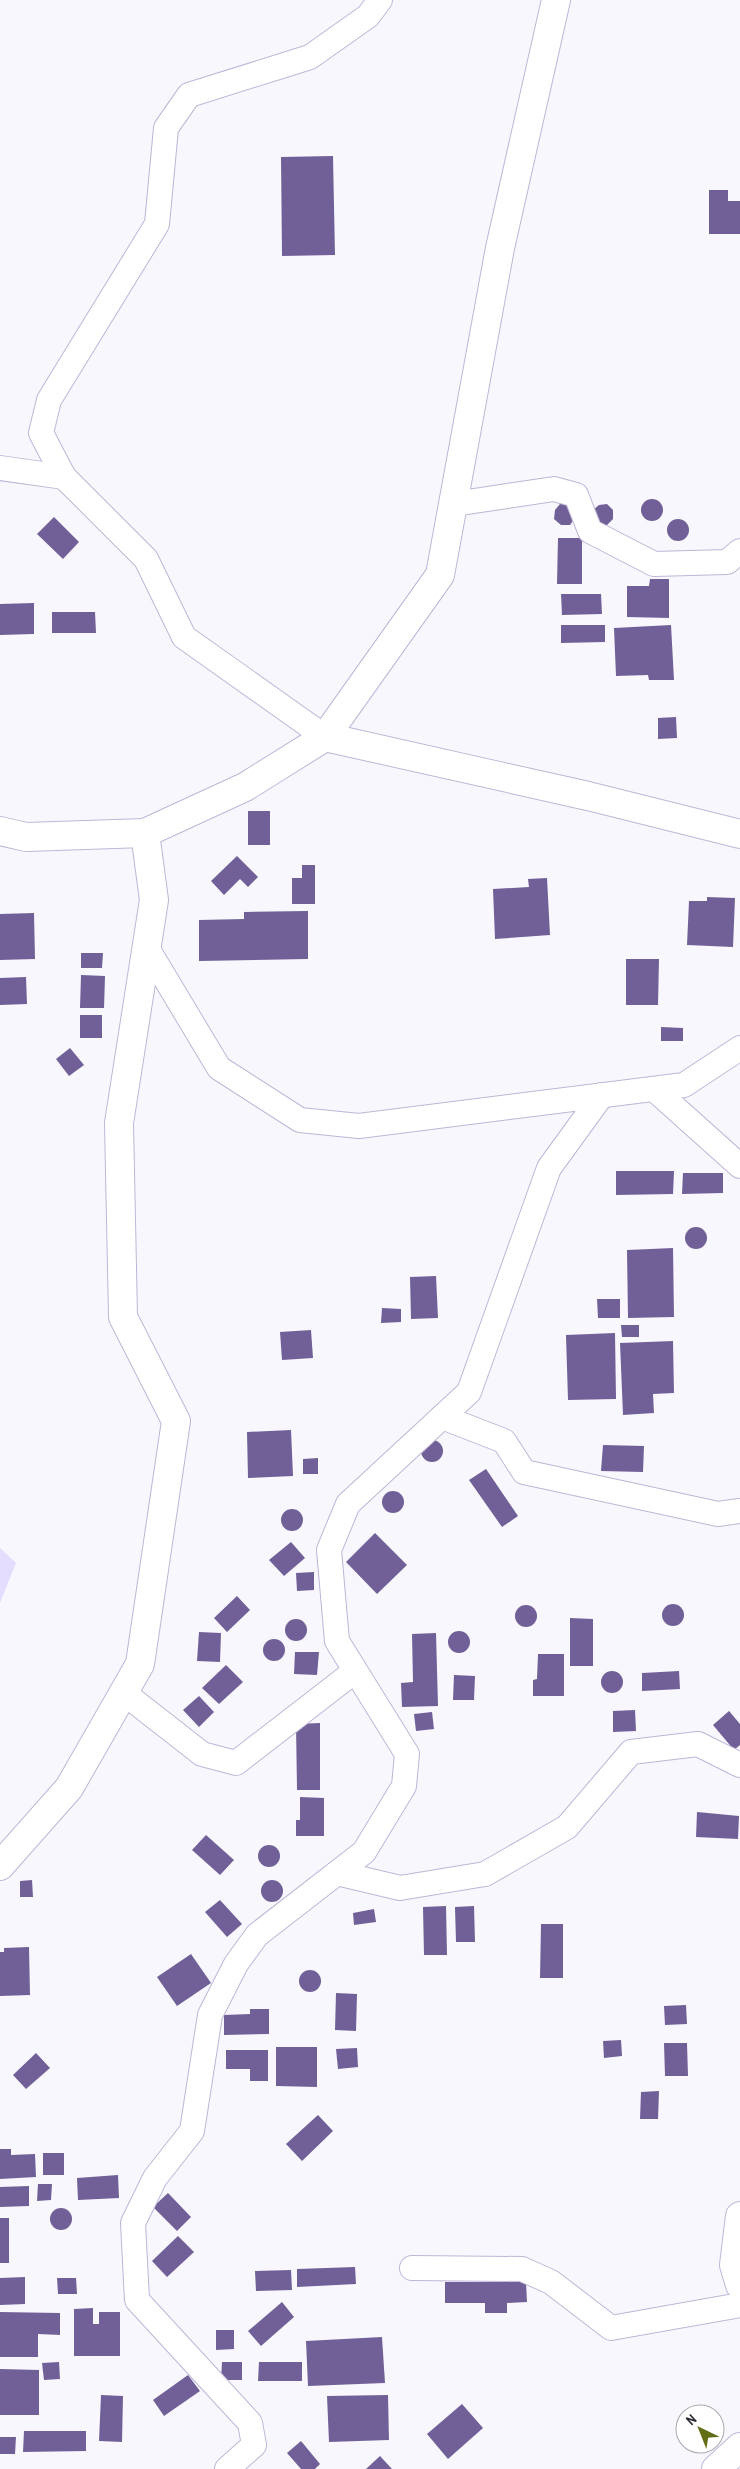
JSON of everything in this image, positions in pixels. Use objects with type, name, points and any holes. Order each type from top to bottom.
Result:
[{"type":"street","points":[[0,831],[26,837],[145,833],[245,787],[325,737],[440,575],[500,248],[556,0]]},
{"type":"street","points":[[325,737],[588,796],[740,834]]},
{"type":"street","points":[[0,1866],[69,1788],[140,1664],[176,1421],[123,1317],[119,1123],[154,900],[145,833]]},
{"type":"street","points":[[740,2216],[734,2266],[740,2285]]},
{"type":"street","points":[[716,2469],[740,2447]]},
{"type":"lane","points":[[325,737],[184,637],[146,559],[64,477],[41,433],[50,400],[156,224],[166,128],[189,95],[310,57],[368,16],[380,0]]},
{"type":"lane","points":[[0,468],[64,477]]},
{"type":"lane","points":[[454,504],[554,489],[576,495],[590,531],[654,564],[727,562],[740,551]]},
{"type":"lane","points":[[147,948],[219,1068],[300,1120],[359,1126],[684,1085],[740,1048]]},
{"type":"lane","points":[[654,1089],[740,1166]]},
{"type":"lane","points":[[227,2469],[254,2445],[250,2423],[137,2300],[133,2223],[155,2178],[192,2131],[210,2015],[236,1964],[257,1936],[364,1852],[404,1786],[407,1754],[337,1641],[329,1550],[348,1504],[469,1392],[549,1168],[602,1095]]},
{"type":"lane","points":[[442,1417],[504,1440],[524,1472],[718,1514],[740,1511]]},
{"type":"lane","points":[[124,1693],[202,1754],[236,1763],[355,1671]]},
{"type":"lane","points":[[337,1873],[400,1888],[485,1874],[567,1827],[631,1752],[698,1744],[740,1765]]},
{"type":"lane","points":[[412,2268],[522,2269],[551,2282],[612,2328],[740,2305]]},
{"type":"shaded area","points":[[0,1548],[16,1563],[0,1603]]},
{"type":"building","points":[[333,156],[335,255],[282,256],[281,157]]},
{"type":"building","points":[[709,190],[728,190],[728,201],[740,201],[740,234],[709,234]]},
{"type":"building","points":[[652,499],[660,502],[663,510],[660,518],[652,521],[644,518],[641,510],[644,502]]},
{"type":"building","points":[[560,504],[569,504],[575,518],[570,525],[561,525],[554,519],[555,510]]},
{"type":"building","points":[[607,504],[613,510],[613,519],[607,525],[599,525],[593,510],[599,505]]},
{"type":"building","points":[[54,517],[79,542],[63,559],[37,534]]},
{"type":"building","points":[[678,519],[686,522],[689,530],[686,538],[678,541],[670,538],[667,530],[670,522]]},
{"type":"building","points":[[558,538],[582,538],[582,584],[557,584]]},
{"type":"building","points":[[650,579],[669,579],[669,618],[627,617],[627,586],[649,586]]},
{"type":"building","points":[[561,594],[601,594],[602,614],[562,615]]},
{"type":"building","points":[[34,603],[34,634],[0,635],[0,604]]},
{"type":"building","points":[[52,612],[95,612],[96,633],[52,633]]},
{"type":"building","points":[[561,625],[605,625],[605,642],[561,643]]},
{"type":"building","points":[[671,625],[674,680],[649,680],[648,675],[616,676],[614,628]]},
{"type":"building","points":[[676,717],[677,738],[658,739],[658,718]]},
{"type":"building","points":[[248,811],[270,811],[270,845],[248,845]]},
{"type":"building","points":[[237,856],[258,877],[248,887],[240,879],[224,895],[211,881]]},
{"type":"building","points":[[302,865],[315,865],[315,904],[292,904],[292,878],[302,878]]},
{"type":"building","points":[[547,878],[550,935],[495,939],[493,889],[529,887],[528,879]]},
{"type":"building","points":[[707,897],[735,898],[733,947],[687,945],[689,901],[707,901]]},
{"type":"building","points":[[308,911],[308,959],[199,961],[199,920],[244,919],[244,912]]},
{"type":"building","points":[[34,913],[35,959],[0,960],[0,914]]},
{"type":"building","points":[[81,953],[103,953],[102,968],[81,968]]},
{"type":"building","points":[[626,959],[659,959],[658,1005],[626,1005]]},
{"type":"building","points":[[81,975],[105,976],[104,1008],[80,1008]]},
{"type":"building","points":[[26,977],[27,1004],[0,1005],[0,978]]},
{"type":"building","points":[[80,1015],[102,1015],[102,1038],[80,1038]]},
{"type":"building","points":[[661,1027],[683,1028],[683,1041],[661,1041]]},
{"type":"building","points":[[70,1048],[84,1065],[69,1076],[56,1059]]},
{"type":"building","points":[[616,1171],[674,1171],[673,1194],[616,1195]]},
{"type":"building","points":[[683,1173],[723,1173],[723,1193],[682,1194]]},
{"type":"building","points":[[696,1227],[704,1230],[707,1238],[704,1246],[696,1249],[688,1246],[685,1238],[688,1230]]},
{"type":"building","points":[[673,1248],[674,1317],[628,1318],[627,1250]]},
{"type":"building","points":[[436,1276],[438,1318],[411,1319],[410,1277]]},
{"type":"building","points":[[597,1299],[620,1299],[620,1318],[598,1318]]},
{"type":"building","points":[[382,1308],[401,1309],[401,1322],[381,1323]]},
{"type":"building","points":[[621,1325],[639,1325],[639,1337],[622,1337]]},
{"type":"building","points":[[311,1330],[313,1358],[282,1360],[280,1332]]},
{"type":"building","points":[[615,1333],[616,1399],[568,1400],[566,1335]]},
{"type":"building","points":[[673,1341],[674,1393],[653,1394],[654,1413],[623,1415],[620,1343]]},
{"type":"building","points":[[291,1430],[293,1476],[248,1478],[247,1432]]},
{"type":"building","points":[[432,1440],[440,1443],[443,1451],[440,1459],[432,1462],[424,1459],[421,1451],[424,1443]]},
{"type":"building","points":[[603,1445],[644,1446],[643,1472],[601,1471]]},
{"type":"building","points":[[318,1458],[318,1474],[303,1474],[303,1459]]},
{"type":"building","points":[[486,1469],[518,1516],[502,1527],[469,1480]]},
{"type":"building","points":[[393,1491],[401,1494],[404,1502],[401,1510],[393,1513],[385,1510],[382,1502],[385,1494]]},
{"type":"building","points":[[292,1509],[300,1512],[303,1520],[300,1528],[292,1531],[284,1528],[281,1520],[284,1512]]},
{"type":"building","points":[[375,1533],[407,1565],[377,1594],[346,1562]]},
{"type":"building","points":[[291,1542],[305,1558],[284,1576],[269,1560]]},
{"type":"building","points":[[314,1572],[314,1590],[297,1591],[296,1573]]},
{"type":"building","points":[[237,1596],[250,1610],[227,1632],[214,1618]]},
{"type":"building","points":[[673,1604],[681,1607],[684,1615],[681,1623],[673,1626],[665,1623],[662,1615],[665,1607]]},
{"type":"building","points":[[526,1605],[534,1608],[537,1616],[534,1624],[526,1627],[518,1624],[515,1616],[518,1608]]},
{"type":"building","points":[[570,1618],[593,1619],[593,1666],[570,1666]]},
{"type":"building","points":[[296,1619],[304,1622],[307,1630],[304,1638],[296,1641],[288,1638],[285,1630],[288,1622]]},
{"type":"building","points":[[459,1631],[467,1634],[470,1642],[467,1650],[459,1653],[451,1650],[448,1642],[451,1634]]},
{"type":"building","points":[[199,1632],[221,1633],[220,1662],[197,1661]]},
{"type":"building","points":[[436,1633],[438,1706],[402,1707],[401,1683],[413,1682],[412,1634]]},
{"type":"building","points":[[274,1639],[282,1642],[285,1650],[282,1658],[274,1661],[266,1658],[263,1650],[266,1642]]},
{"type":"building","points":[[295,1652],[319,1652],[317,1675],[294,1674]]},
{"type":"building","points":[[538,1654],[564,1654],[564,1696],[533,1696],[533,1680],[537,1679]]},
{"type":"building","points":[[226,1665],[243,1682],[219,1704],[202,1688]]},
{"type":"building","points":[[612,1671],[620,1674],[623,1682],[620,1690],[612,1693],[604,1690],[601,1682],[604,1674]]},
{"type":"building","points":[[679,1671],[680,1689],[642,1691],[642,1673]]},
{"type":"building","points":[[454,1675],[475,1676],[474,1700],[453,1700]]},
{"type":"building","points":[[199,1696],[214,1712],[199,1727],[183,1710]]},
{"type":"building","points":[[635,1710],[636,1731],[613,1732],[613,1711]]},
{"type":"building","points":[[729,1711],[740,1724],[740,1745],[734,1750],[713,1725]]},
{"type":"building","points":[[432,1712],[434,1729],[416,1731],[414,1714]]},
{"type":"building","points":[[320,1723],[320,1790],[297,1790],[296,1724]]},
{"type":"building","points":[[300,1797],[324,1798],[324,1836],[296,1836],[296,1820],[300,1820]]},
{"type":"building","points":[[697,1812],[739,1816],[738,1839],[696,1837]]},
{"type":"building","points":[[206,1835],[234,1860],[220,1875],[192,1850]]},
{"type":"building","points":[[269,1845],[277,1848],[280,1856],[277,1864],[269,1867],[261,1864],[258,1856],[261,1848]]},
{"type":"building","points":[[32,1880],[33,1897],[20,1897],[20,1881]]},
{"type":"building","points":[[272,1880],[280,1883],[283,1891],[280,1899],[272,1902],[264,1899],[261,1891],[264,1883]]},
{"type":"building","points":[[220,1900],[242,1924],[227,1937],[205,1912]]},
{"type":"building","points":[[446,1906],[447,1955],[424,1955],[423,1907]]},
{"type":"building","points":[[474,1906],[475,1942],[456,1942],[455,1907]]},
{"type":"building","points":[[374,1909],[376,1922],[354,1925],[353,1913]]},
{"type":"building","points":[[541,1924],[563,1924],[563,1978],[540,1978]]},
{"type":"building","points":[[29,1947],[30,1995],[0,1996],[0,1952],[4,1952],[4,1948]]},
{"type":"building","points":[[191,1954],[211,1983],[177,2006],[157,1977]]},
{"type":"building","points":[[310,1970],[318,1973],[321,1981],[318,1989],[310,1992],[302,1989],[299,1981],[302,1973]]},
{"type":"building","points":[[336,1993],[357,1994],[356,2031],[335,2030]]},
{"type":"building","points":[[686,2005],[687,2024],[665,2025],[664,2006]]},
{"type":"building","points":[[250,2009],[269,2009],[269,2034],[224,2035],[224,2015],[250,2014]]},
{"type":"building","points":[[621,2040],[622,2056],[604,2058],[603,2041]]},
{"type":"building","points":[[664,2043],[687,2043],[688,2076],[665,2076]]},
{"type":"building","points":[[276,2047],[317,2047],[317,2087],[276,2086]]},
{"type":"building","points":[[357,2048],[358,2067],[338,2069],[336,2049]]},
{"type":"building","points":[[226,2050],[268,2050],[268,2081],[250,2081],[250,2069],[226,2069]]},
{"type":"building","points":[[36,2053],[50,2068],[26,2089],[13,2075]]},
{"type":"building","points":[[659,2091],[658,2119],[640,2119],[641,2092]]},
{"type":"building","points":[[318,2115],[333,2131],[302,2161],[286,2144]]},
{"type":"building","points":[[0,2149],[11,2149],[11,2155],[35,2154],[36,2177],[0,2179]]},
{"type":"building","points":[[43,2153],[64,2153],[64,2175],[43,2175]]},
{"type":"building","points":[[118,2175],[119,2198],[78,2200],[77,2178]]},
{"type":"building","points":[[38,2184],[52,2184],[51,2200],[37,2201]]},
{"type":"building","points":[[29,2186],[29,2206],[0,2207],[0,2187]]},
{"type":"building","points":[[168,2193],[191,2217],[177,2231],[153,2207]]},
{"type":"building","points":[[61,2208],[69,2211],[72,2219],[69,2227],[61,2230],[53,2227],[50,2219],[53,2211]]},
{"type":"building","points":[[0,2218],[9,2218],[9,2263],[0,2263]]},
{"type":"building","points":[[178,2236],[194,2252],[167,2277],[152,2261]]},
{"type":"building","points":[[355,2267],[356,2284],[297,2287],[297,2269]]},
{"type":"building","points":[[291,2270],[292,2290],[256,2291],[255,2271]]},
{"type":"building","points":[[25,2277],[25,2304],[0,2305],[0,2278]]},
{"type":"building","points":[[57,2278],[76,2278],[77,2294],[58,2294]]},
{"type":"building","points":[[445,2282],[526,2282],[527,2302],[507,2303],[507,2313],[485,2313],[485,2303],[445,2303]]},
{"type":"building","points":[[282,2302],[294,2317],[261,2346],[248,2331]]},
{"type":"building","points":[[93,2308],[93,2324],[99,2324],[99,2312],[120,2312],[120,2356],[74,2356],[74,2309]]},
{"type":"building","points":[[0,2312],[60,2313],[60,2335],[38,2334],[38,2357],[0,2357]]},
{"type":"building","points":[[216,2330],[234,2330],[234,2349],[216,2350]]},
{"type":"building","points":[[382,2337],[385,2383],[308,2386],[306,2341]]},
{"type":"building","points":[[59,2362],[60,2379],[44,2380],[42,2363]]},
{"type":"building","points":[[222,2362],[242,2362],[242,2380],[221,2380]]},
{"type":"building","points":[[259,2362],[302,2362],[302,2381],[258,2381]]},
{"type":"building","points":[[0,2369],[39,2370],[39,2415],[0,2415]]},
{"type":"building","points":[[188,2375],[200,2391],[164,2416],[153,2400]]},
{"type":"building","points":[[101,2395],[123,2396],[122,2442],[99,2441]]},
{"type":"building","points":[[388,2395],[389,2440],[329,2442],[327,2396]]},
{"type":"building","points":[[462,2404],[483,2428],[448,2459],[427,2434]]},
{"type":"building","points":[[24,2431],[86,2431],[86,2451],[23,2452]]},
{"type":"building","points":[[0,2437],[16,2437],[15,2454],[0,2454]]},
{"type":"building","points":[[301,2441],[320,2464],[315,2469],[301,2469],[287,2453]]},
{"type":"building","points":[[380,2456],[392,2469],[366,2469]]}]
